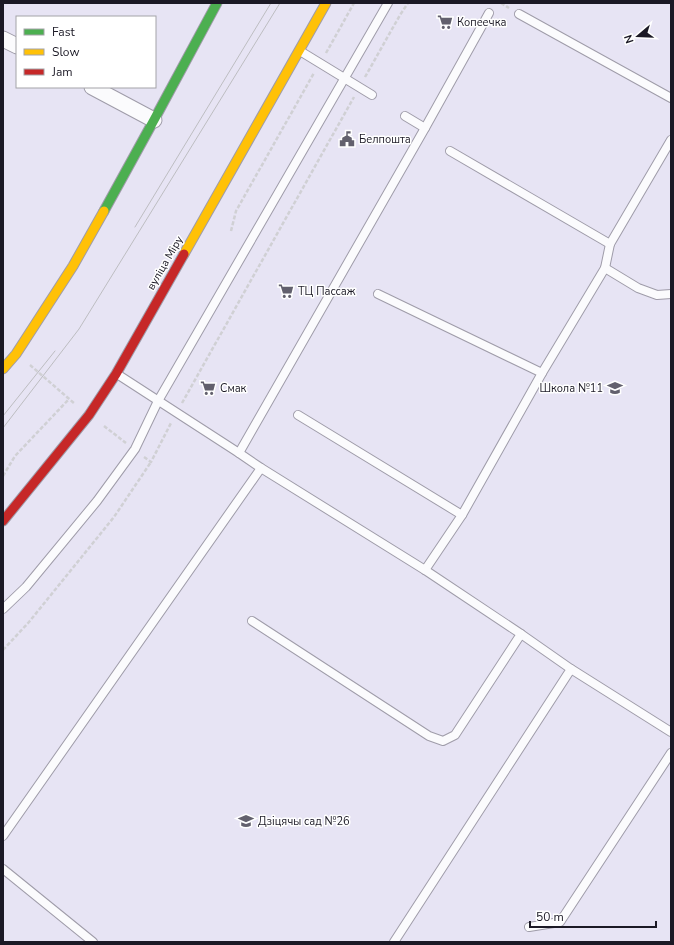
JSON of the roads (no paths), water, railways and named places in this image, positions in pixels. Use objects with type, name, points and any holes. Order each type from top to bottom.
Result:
[{"type":"main road","points":[[4,368],[16,354],[73,266],[217,3]]},
{"type":"main road","name":"вуліца Міру","points":[[3,521],[89,415],[116,374],[326,3]]},
{"type":"street","points":[[3,39],[16,46]]},
{"type":"street","points":[[94,88],[154,120]]},
{"type":"lane","points":[[3,608],[26,587],[97,501],[135,449],[158,401],[388,3]]},
{"type":"lane","points":[[240,453],[489,13]]},
{"type":"lane","points":[[519,14],[671,98]]},
{"type":"lane","points":[[299,50],[372,95]]},
{"type":"lane","points":[[405,116],[425,128]]},
{"type":"lane","points":[[425,570],[462,516],[542,373],[605,268],[610,244],[671,140]]},
{"type":"lane","points":[[450,151],[610,244]]},
{"type":"lane","points":[[605,268],[638,288],[657,295],[671,294]]},
{"type":"lane","points":[[378,294],[542,373]]},
{"type":"lane","points":[[116,374],[261,468],[425,570],[571,669],[671,732]]},
{"type":"lane","points":[[298,415],[462,516]]},
{"type":"lane","points":[[3,836],[261,468]]},
{"type":"lane","points":[[252,621],[429,736],[443,742],[455,735],[521,634]]},
{"type":"lane","points":[[394,942],[571,669]]},
{"type":"lane","points":[[529,927],[560,922],[671,753]]},
{"type":"lane","points":[[3,869],[93,942]]},
{"type":"tram line","points":[[135,227],[271,3]]},
{"type":"tram line","points":[[3,428],[79,329],[280,3]]},
{"type":"tram line","points":[[3,416],[55,351]]},
{"type":"place","name":"Копеечка","points":[[445,22]]},
{"type":"place","name":"Белпошта","points":[[347,139]]},
{"type":"place","name":"ТЦ Пассаж","points":[[286,291]]},
{"type":"place","name":"Смак","points":[[208,388]]},
{"type":"place","name":"Школа №11","points":[[615,388]]},
{"type":"place","name":"Дзіцячы сад №26","points":[[246,821]]}]
